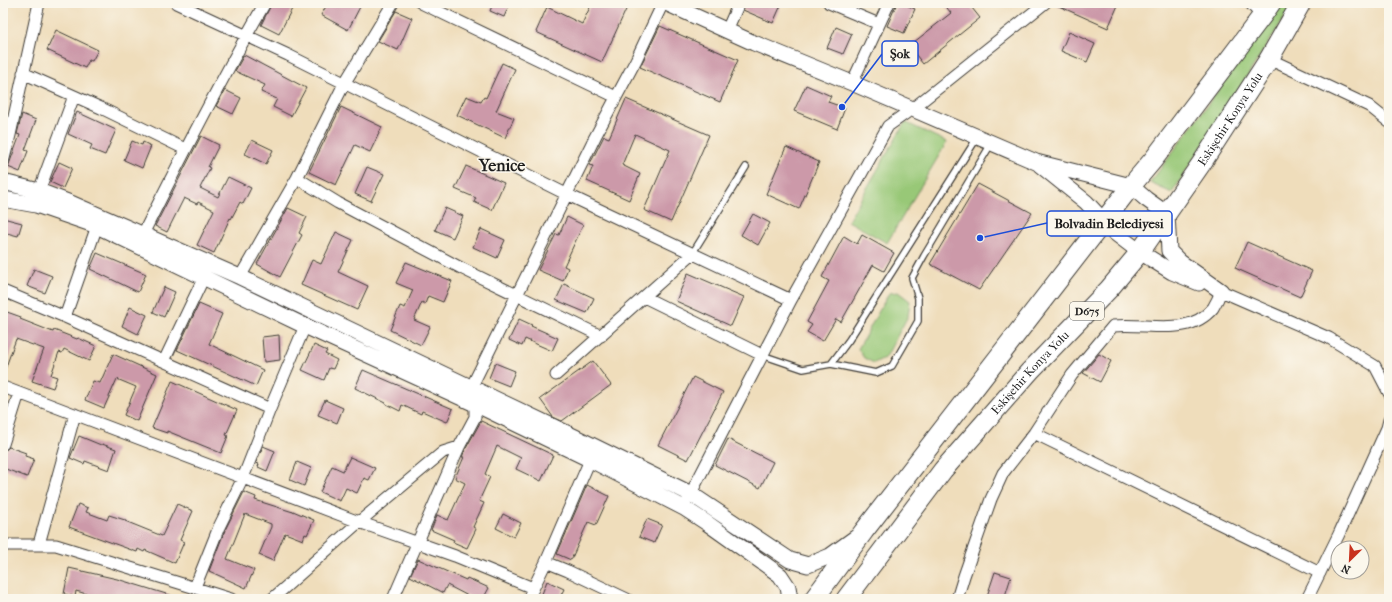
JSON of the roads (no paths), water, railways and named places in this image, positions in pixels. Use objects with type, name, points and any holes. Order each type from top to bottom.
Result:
[{"type":"highway","name":"Eskişehir Konya Yolu","points":[[846,599],[943,470],[1030,371],[1109,289],[1140,252],[1167,214],[1269,59],[1301,3]]},
{"type":"highway","points":[[814,599],[864,531],[1131,186],[1153,160],[1261,7]]},
{"type":"main road","points":[[666,3],[754,43],[1036,162],[1131,186],[1167,214],[1169,251],[1180,262],[1221,291]]},
{"type":"main road","points":[[1036,162],[1086,202],[1115,233],[1140,252],[1172,272],[1221,291]]},
{"type":"main road","points":[[3,182],[40,191],[143,234],[240,277],[471,388],[592,453],[707,523],[780,575],[788,587],[790,599]]},
{"type":"main road","points":[[3,199],[36,205],[97,226],[305,326],[475,404],[691,494],[790,560],[808,565],[830,556],[864,531]]},
{"type":"main road","points":[[859,599],[860,580]]},
{"type":"street","points":[[3,162],[39,3]]},
{"type":"street","points":[[176,3],[246,35],[446,133],[566,194],[791,300]]},
{"type":"street","points":[[143,234],[214,93],[265,3]]},
{"type":"street","points":[[240,277],[297,178],[344,84],[393,3]]},
{"type":"street","points":[[421,3],[616,97]]},
{"type":"street","points":[[393,599],[459,447],[475,417],[475,404],[471,388],[566,194],[636,60],[663,3]]},
{"type":"street","points":[[727,30],[739,3]]},
{"type":"street","points":[[829,3],[879,24]]},
{"type":"street","points":[[852,84],[889,3]]},
{"type":"street","points":[[684,508],[791,300],[888,126],[912,109],[1045,3]]},
{"type":"street","points":[[1269,59],[1369,106],[1389,122]]},
{"type":"street","points":[[23,74],[136,124],[185,149]]},
{"type":"street","points":[[40,191],[74,96]]},
{"type":"street","points":[[297,178],[338,203],[463,269],[601,336]]},
{"type":"street","points":[[65,316],[97,226]]},
{"type":"street","points":[[556,375],[692,254]]},
{"type":"street","points":[[164,361],[204,277]]},
{"type":"street","points":[[3,291],[65,316],[270,409]]},
{"type":"street","points":[[957,599],[991,499],[1004,473],[1034,433],[1072,375],[1113,326],[1123,324],[1175,327],[1194,323],[1204,317],[1214,307],[1221,291],[1329,338],[1362,358],[1375,366],[1389,393]]},
{"type":"street","points":[[644,297],[762,355]]},
{"type":"street","points":[[195,587],[219,527],[243,478],[305,326]]},
{"type":"street","points":[[3,387],[417,544],[455,556],[534,588]]},
{"type":"street","points":[[3,444],[19,394]]},
{"type":"street","points":[[39,544],[75,414]]},
{"type":"street","points":[[1307,599],[1384,435],[1389,420]]},
{"type":"street","points":[[1034,433],[1320,573]]},
{"type":"street","points":[[272,599],[359,522],[443,452],[459,447]]},
{"type":"street","points":[[528,599],[546,562],[592,453]]},
{"type":"street","points":[[3,546],[39,544],[56,545],[232,599]]},
{"type":"street","points":[[546,562],[627,599]]},
{"type":"lane","points":[[831,364],[849,340],[977,138]]},
{"type":"lane","points":[[762,355],[803,369],[831,364],[876,373],[892,366],[918,321],[918,298],[912,278],[991,144]]},
{"type":"lane","points":[[692,254],[746,167]]},
{"type":"place","name":"Şok","points":[[842,107]]},
{"type":"place","name":"Bolvadin Belediyesi","points":[[980,238]]},
{"type":"district","name":"Yenice","points":[[502,165]]}]
